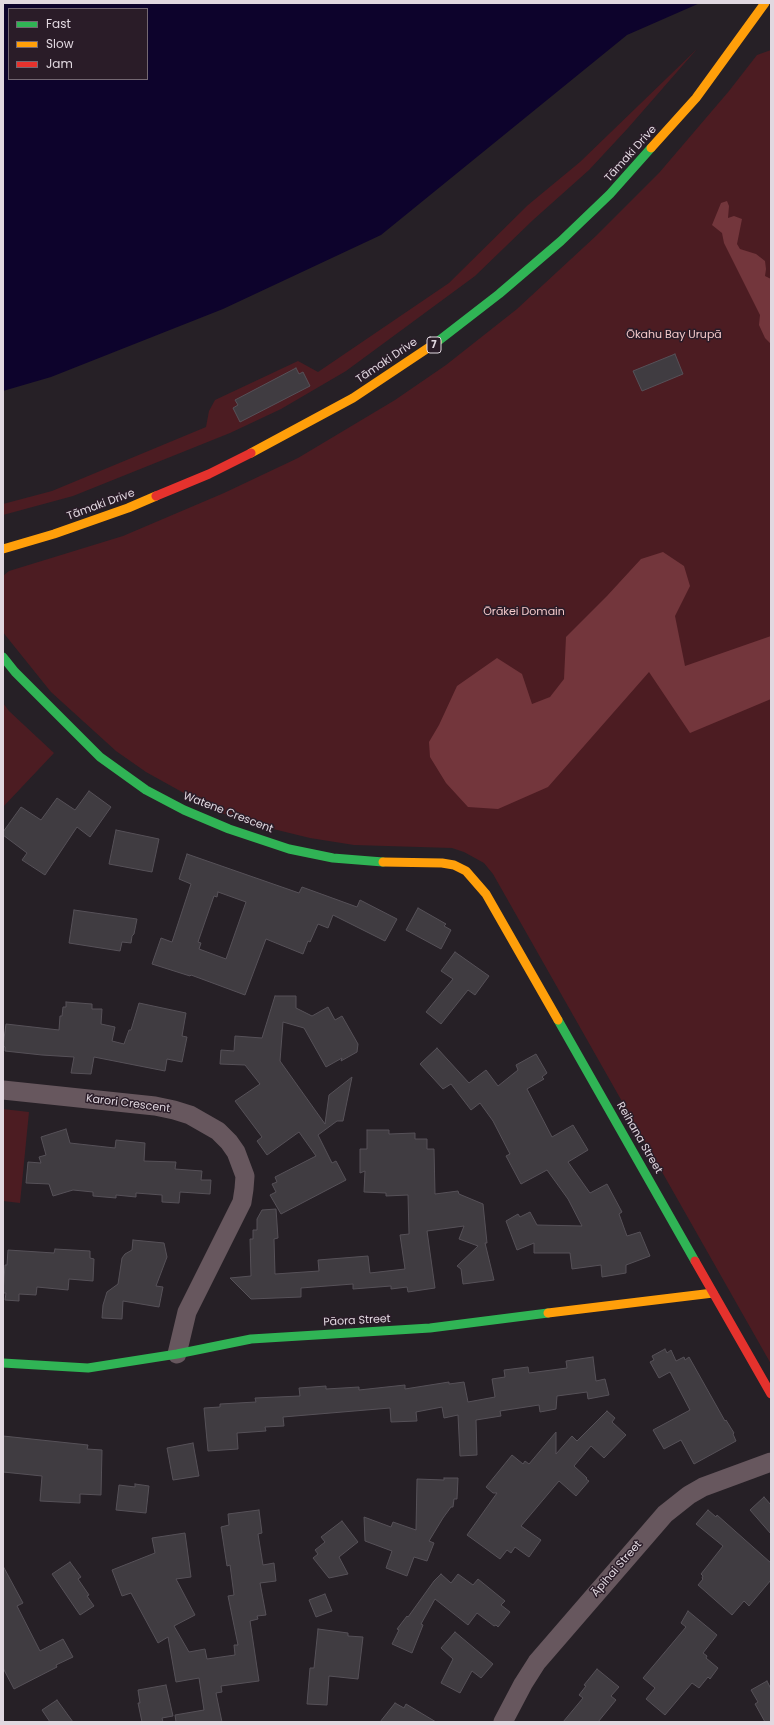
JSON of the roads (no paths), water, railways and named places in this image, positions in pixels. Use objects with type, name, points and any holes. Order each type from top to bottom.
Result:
[{"type":"street","name":"Tāmaki Drive","points":[[3,549],[54,534],[128,508],[209,474],[292,432],[353,398],[433,345],[499,294],[556,246],[610,194],[696,98],[765,10]]},
{"type":"street","name":"Watene Crescent","points":[[3,657],[15,672],[100,757],[146,790],[184,810],[229,828],[289,849],[333,858],[381,862],[426,862],[454,865],[466,871],[486,894]]},
{"type":"street","name":"Reihana Street","points":[[486,894],[771,1394]]},
{"type":"street","name":"Karori Crescent","points":[[3,1090],[155,1106],[174,1110],[190,1115],[218,1131],[236,1152],[245,1176],[242,1202],[188,1312],[177,1354]]},
{"type":"street","name":"Pāora Street","points":[[3,1362],[88,1368],[177,1354],[251,1339],[430,1328],[713,1293]]},
{"type":"street","name":"Āpihai Street","points":[[502,1722],[526,1678],[537,1662],[665,1514],[689,1495],[703,1487],[771,1462]]},
{"type":"park label","name":"Ōkahu Bay Urupā","points":[[674,335]]},
{"type":"park label","name":"Ōrākei Domain","points":[[524,612]]}]
